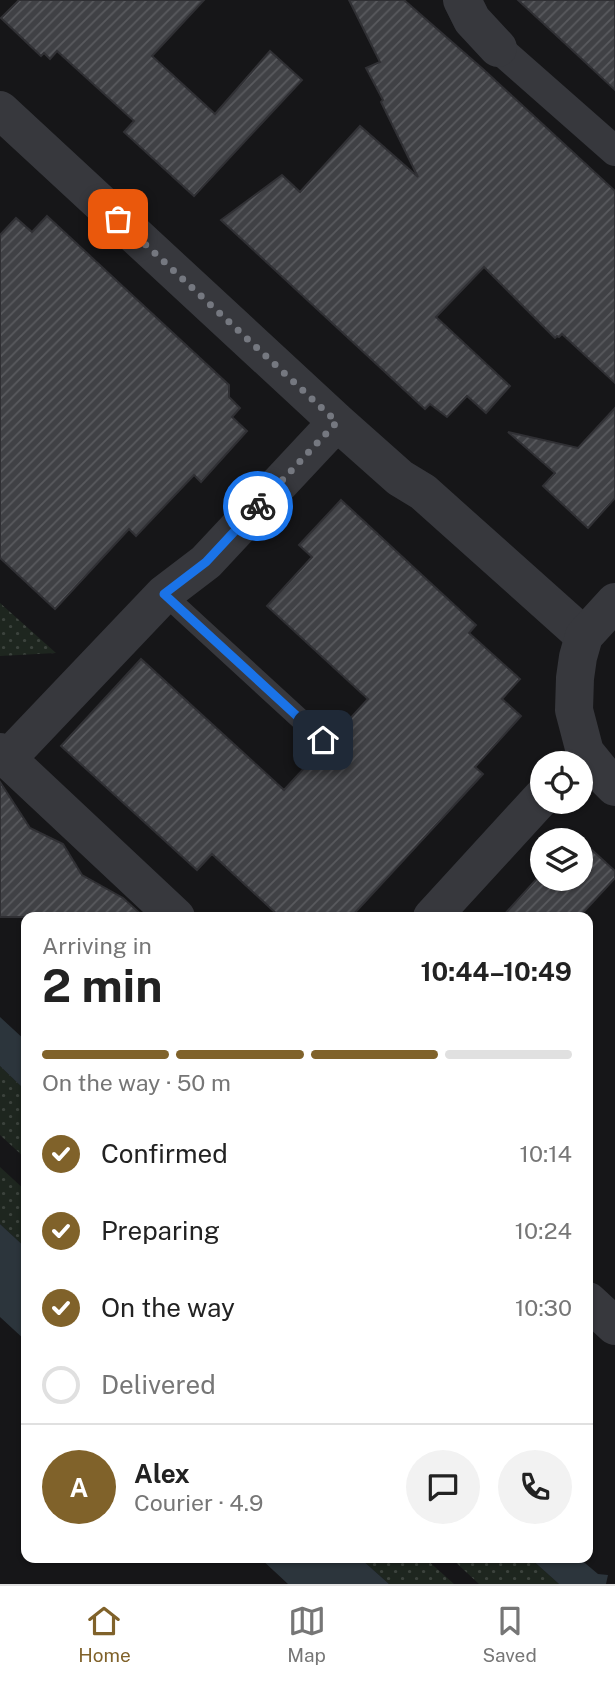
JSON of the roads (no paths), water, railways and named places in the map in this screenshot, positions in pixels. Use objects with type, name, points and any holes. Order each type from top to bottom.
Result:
[{"type":"street","points":[[462,0],[472,20],[498,48],[615,151]]},
{"type":"street","points":[[0,110],[337,422],[400,478],[424,492],[584,636]]},
{"type":"street","points":[[171,912],[4,756],[164,594],[206,562],[337,422]]},
{"type":"street","points":[[578,751],[574,710],[578,657],[584,636],[615,602]]},
{"type":"street","points":[[593,768],[615,787]]},
{"type":"street","points":[[437,912],[530,810]]},
{"type":"street","points":[[593,1306],[615,1326]]},
{"type":"lane","points":[[164,594],[323,740]]}]
